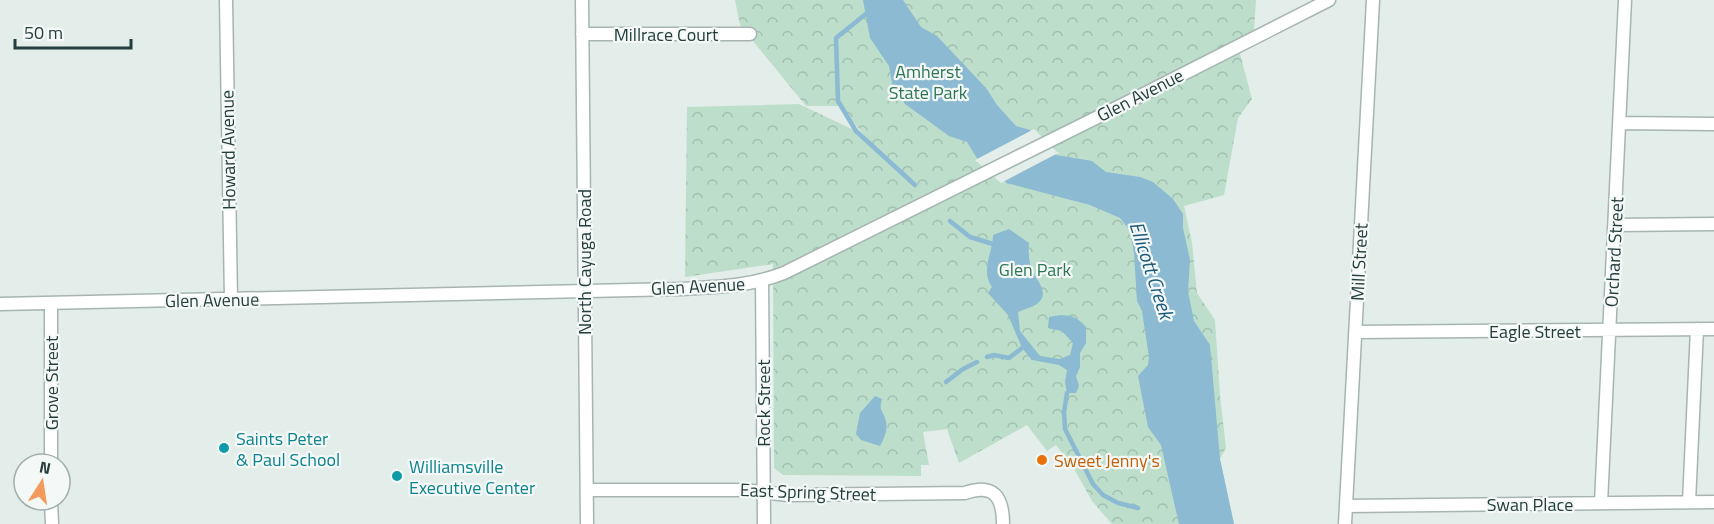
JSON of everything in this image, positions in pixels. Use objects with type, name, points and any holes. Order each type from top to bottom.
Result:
[{"type":"street","name":"Howard Avenue","points":[[226,0],[231,300]]},
{"type":"street","name":"North Cayuga Road","points":[[582,0],[587,524]]},
{"type":"street","name":"Glen Avenue","points":[[0,304],[730,287],[762,281],[784,273],[1329,0]]},
{"type":"street","name":"Mill Street","points":[[1345,524],[1372,0]]},
{"type":"street","name":"Orchard Street","points":[[1601,503],[1625,0]]},
{"type":"street","name":"Millrace Court","points":[[582,34],[750,34]]},
{"type":"street","points":[[1619,123],[1714,124]]},
{"type":"street","points":[[1615,225],[1714,224]]},
{"type":"street","name":"Rock Street","points":[[762,281],[764,524]]},
{"type":"street","name":"Grove Street","points":[[51,303],[51,452]]},
{"type":"street","points":[[1689,502],[1697,329]]},
{"type":"street","name":"Eagle Street","points":[[1356,332],[1714,329]]},
{"type":"street","name":"East Spring Street","points":[[587,490],[744,490],[788,495],[965,493],[983,490],[994,493],[1001,502],[1003,524]]},
{"type":"street","name":"Swan Place","points":[[1346,506],[1714,502]]},
{"type":"green space","name":"Glen Park","points":[[735,0],[1256,0],[1254,32],[1237,43],[1252,99],[1238,118],[1224,195],[1184,206],[1192,243],[1197,293],[1215,320],[1226,448],[1220,459],[1234,524],[1112,524],[1092,501],[1073,467],[1056,445],[1047,451],[1027,425],[959,463],[947,429],[923,432],[929,465],[921,465],[921,476],[783,475],[774,468],[773,264],[685,277],[687,107],[799,104],[866,138],[841,106],[806,106],[740,25]]},
{"type":"water","name":"Ellicott Creek","points":[[863,0],[903,0],[921,27],[937,36],[986,88],[997,105],[1016,126],[1030,130],[1056,155],[1092,161],[1106,172],[1140,177],[1153,182],[1173,199],[1183,214],[1183,228],[1190,260],[1188,291],[1194,321],[1210,345],[1220,459],[1234,524],[1179,524],[1161,445],[1148,427],[1138,376],[1148,365],[1149,357],[1142,311],[1137,301],[1130,231],[1120,218],[1090,205],[1007,183],[978,160],[967,142],[949,136],[905,104],[893,88],[889,66],[870,38]]},
{"type":"water","points":[[1009,229],[1029,243],[1033,272],[1043,290],[1042,298],[1037,304],[1018,312],[1020,331],[1040,356],[1060,359],[1070,355],[1073,343],[1062,331],[1048,328],[1049,317],[1069,316],[1086,327],[1086,343],[1080,353],[1080,367],[1076,376],[1079,386],[1076,393],[1067,393],[1065,382],[1067,370],[1059,365],[1032,360],[1022,348],[1008,315],[988,293],[992,287],[987,268],[993,235]]},
{"type":"water","points":[[875,396],[882,399],[881,409],[886,425],[880,446],[861,440],[856,434],[860,413]]},
{"type":"pier","points":[[1034,129],[1057,152],[1060,152],[1001,183],[975,160]]},
{"type":"waterway","points":[[867,13],[836,38],[838,101],[856,131],[915,185]]},
{"type":"waterway","points":[[950,221],[970,237],[993,244]]},
{"type":"waterway","points":[[987,357],[994,355],[1009,358],[1022,348]]},
{"type":"waterway","points":[[946,382],[977,362]]},
{"type":"waterway","points":[[1067,393],[1064,412],[1065,429],[1093,484],[1103,495],[1118,503],[1138,508]]},
{"type":"place","name":"Saints Peter & Paul School","points":[[224,448]]},
{"type":"place","name":"Sweet Jenny's","points":[[1042,460]]},
{"type":"place","name":"Williamsville Executive Center","points":[[397,476]]},
{"type":"park label","name":"Amherst State Park","points":[[928,82]]}]
